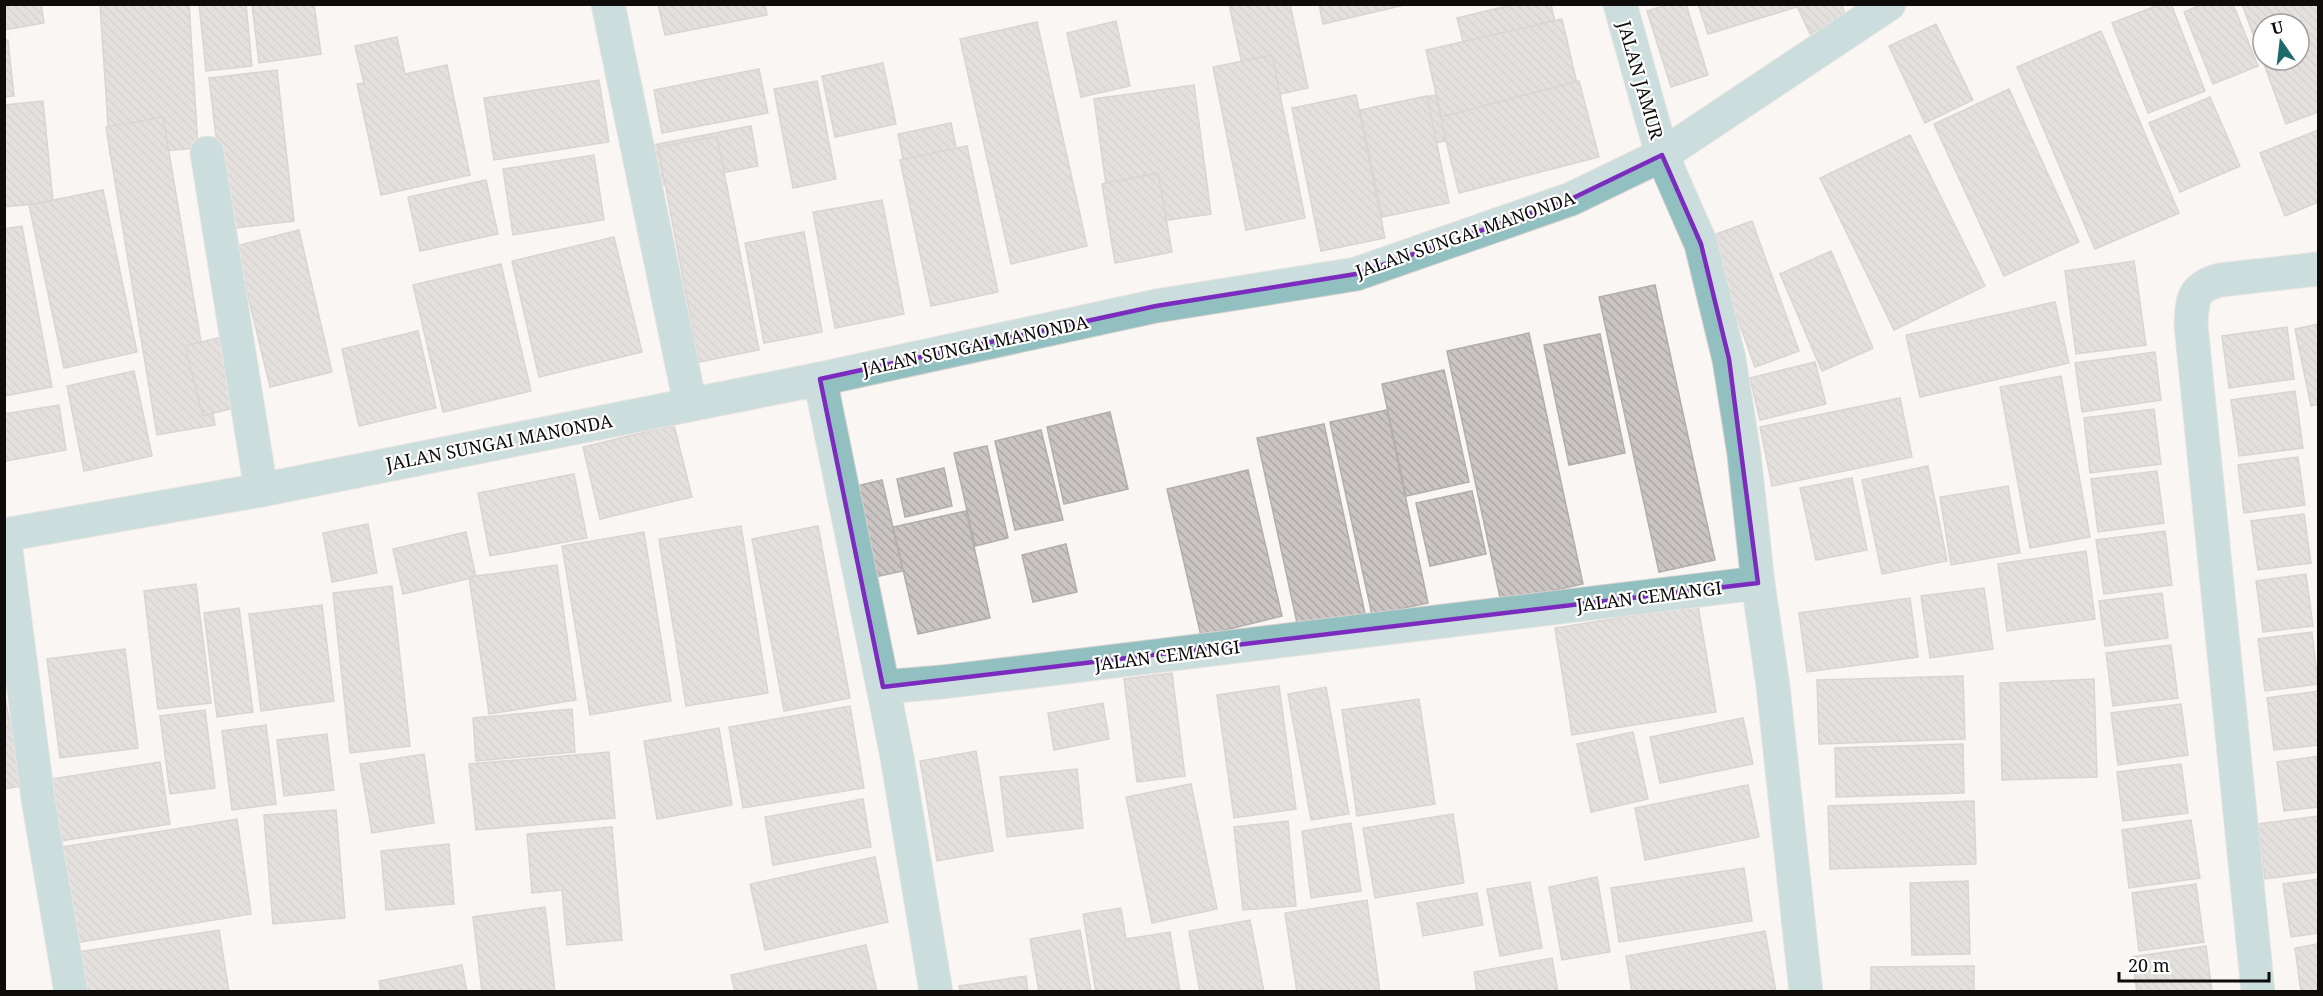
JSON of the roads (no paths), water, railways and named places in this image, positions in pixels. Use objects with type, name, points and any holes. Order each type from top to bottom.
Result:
[{"type":"street","points":[[608,4],[690,404]]},
{"type":"street","name":"JALAN JAMUR","points":[[1620,4],[1662,155]]},
{"type":"street","name":"JALAN SUNGAI MANONDA","points":[[4,535],[261,490],[820,379],[1156,306],[1356,274],[1570,199],[1662,155],[1889,4]]},
{"type":"street","points":[[207,153],[261,490]]},
{"type":"street","points":[[1662,155],[1701,244],[1729,359],[1744,454],[1758,583],[1773,686],[1806,992]]},
{"type":"street","points":[[2258,992],[2191,325],[2192,307],[2198,291],[2205,284],[2220,280],[2319,269]]},
{"type":"street","points":[[820,379],[897,758],[936,992]]},
{"type":"street","points":[[4,535],[38,799],[71,992]]},
{"type":"street","name":"JALAN CEMANGI","points":[[883,687],[942,682],[1758,583]]}]
